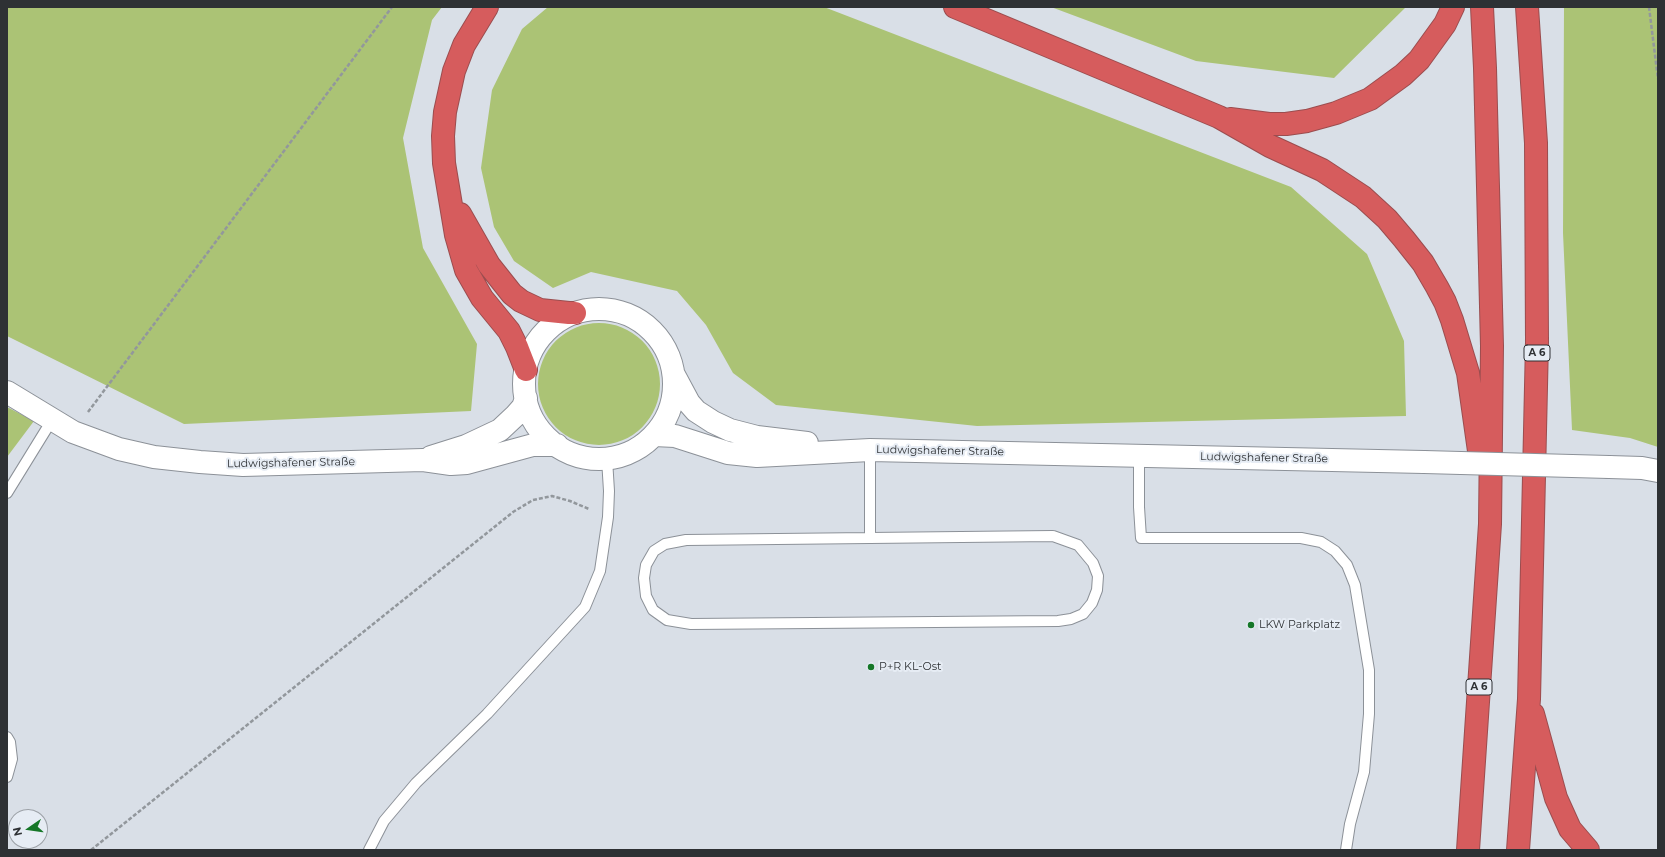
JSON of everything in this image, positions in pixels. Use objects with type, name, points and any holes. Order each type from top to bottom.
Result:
[{"type":"highway","points":[[487,7],[464,45],[454,71],[448,94],[443,136],[444,163],[456,235],[466,270],[482,298],[509,331],[526,370]]},
{"type":"highway","points":[[956,7],[1219,118],[1270,146],[1322,170],[1363,197],[1387,219],[1422,263],[1437,286],[1452,320],[1468,372],[1490,524]]},
{"type":"highway","points":[[1219,118],[1269,124],[1286,124],[1307,121],[1336,113],[1370,99],[1403,75],[1419,60],[1445,24],[1453,7]]},
{"type":"highway","name":"A 6","points":[[1468,850],[1490,524],[1492,346],[1485,68],[1482,7]]},
{"type":"highway","name":"A 6","points":[[1518,850],[1529,698],[1537,342],[1536,143],[1527,7]]},
{"type":"highway","points":[[448,190],[479,250],[496,275],[512,294],[521,301],[540,310],[575,313]]},
{"type":"highway","points":[[1529,698],[1556,798],[1570,829],[1588,850]]},
{"type":"street","points":[[589,309],[604,309],[618,311],[632,316],[655,334],[664,345],[670,358],[673,372],[673,400],[663,425],[654,435],[633,451],[620,456],[607,459],[594,459],[568,452],[545,436],[536,425],[530,412],[525,389],[526,370],[535,345],[552,326],[563,318],[575,313],[589,309]]},
{"type":"street","name":"Ludwigshafener Straße","points":[[673,372],[682,392],[696,410],[713,422],[730,430],[758,437],[870,450]]},
{"type":"street","name":"Ludwigshafener Straße","points":[[7,392],[74,432],[120,449],[154,457],[200,462],[243,465],[423,460],[451,464],[467,463],[533,445],[556,445]]},
{"type":"street","name":"Ludwigshafener Straße","points":[[423,460],[466,446],[500,430],[516,415],[526,398]]},
{"type":"street","name":"Ludwigshafener Straße","points":[[654,435],[676,436],[728,453],[757,456],[870,450],[1424,462],[1642,468],[1658,471]]},
{"type":"lane","points":[[7,493],[52,420]]},
{"type":"lane","points":[[870,450],[870,537]]},
{"type":"lane","points":[[1139,456],[1139,507],[1141,538],[1301,538],[1321,542],[1336,551],[1347,565],[1356,585],[1369,670],[1369,714],[1364,772],[1350,824],[1346,850]]},
{"type":"lane","points":[[369,850],[384,821],[416,783],[487,714],[585,607],[600,571],[608,517],[609,491],[607,459]]},
{"type":"lane","points":[[1053,536],[1078,545],[1093,563],[1098,576],[1097,590],[1092,602],[1083,614],[1071,619],[1058,621],[691,624],[667,620],[653,610],[646,596],[644,578],[646,565],[654,551],[665,544],[686,540],[870,537],[1053,536]]},
{"type":"lane","points":[[7,737],[10,742],[12,759],[7,777]]},
{"type":"path","points":[[74,432],[392,7]]},
{"type":"path","points":[[1649,7],[1658,79]]},
{"type":"path","points":[[91,850],[513,512],[533,500],[552,496],[570,501],[608,517]]},
{"type":"green space","points":[[7,7],[442,7],[432,20],[403,138],[423,248],[477,344],[471,411],[184,424],[7,336]]},
{"type":"green space","points":[[548,7],[824,7],[1291,187],[1367,254],[1404,341],[1406,416],[977,426],[776,405],[733,373],[706,325],[677,291],[591,272],[553,288],[514,261],[494,227],[481,168],[492,90],[522,29]]},
{"type":"green space","points":[[1051,7],[1406,7],[1334,78],[1196,61]]},
{"type":"green space","points":[[1564,7],[1658,7],[1658,447],[1630,438],[1572,430],[1563,233]]},
{"type":"green space","points":[[599,323],[611,324],[622,328],[633,333],[642,341],[650,350],[655,361],[659,372],[659,396],[655,407],[650,418],[642,427],[633,435],[622,440],[611,444],[599,445],[587,444],[576,440],[565,435],[556,427],[548,418],[543,407],[539,396],[538,384],[539,372],[543,361],[548,350],[556,341],[565,333],[576,328],[587,324]]},
{"type":"green space","points":[[7,407],[34,421],[7,457]]},
{"type":"place","name":"LKW Parkplatz","points":[[1251,625]]},
{"type":"place","name":"P+R KL-Ost","points":[[871,667]]}]
